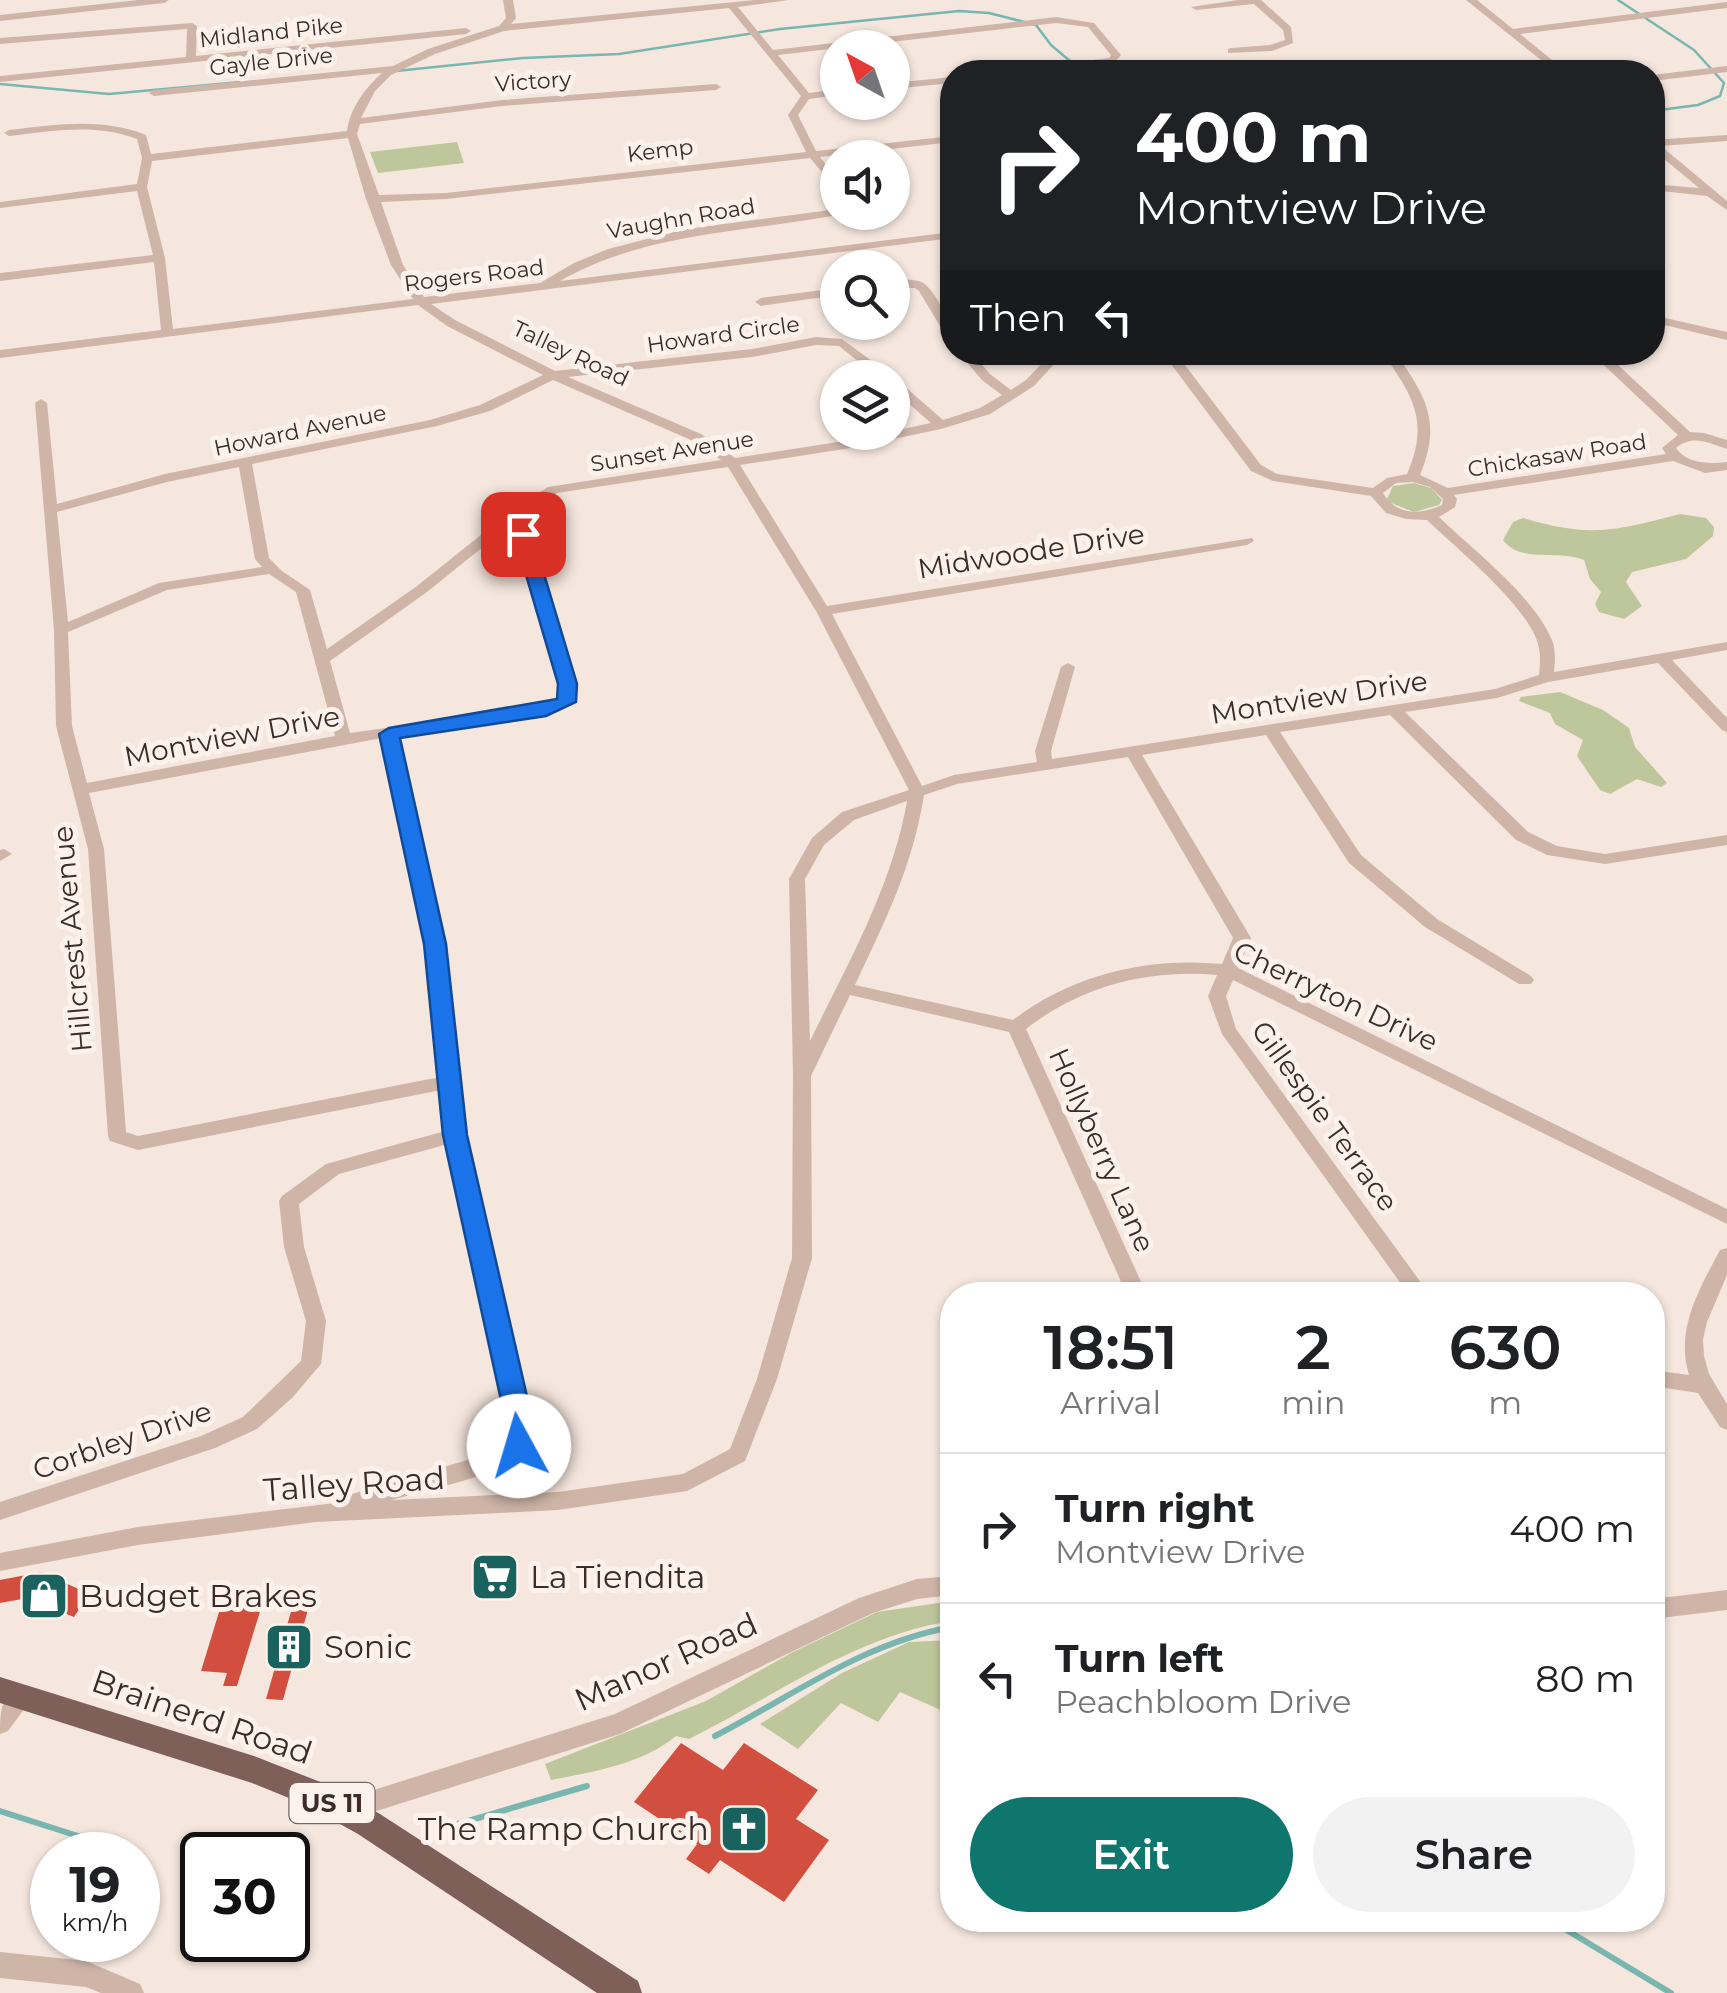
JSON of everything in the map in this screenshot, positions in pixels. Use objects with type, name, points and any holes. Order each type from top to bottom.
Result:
[{"type":"main road","name":"Brainerd Road","points":[[10,1694],[254,1770],[345,1810],[626,1993]]},
{"type":"street","points":[[27,15],[43,0]]},
{"type":"street","points":[[0,18],[164,0]]},
{"type":"street","points":[[353,128],[368,92],[392,69],[420,55],[502,28],[512,18],[508,0]]},
{"type":"street","name":"Midland Pike","points":[[0,78],[502,28],[706,3],[732,6],[784,0]]},
{"type":"street","points":[[1196,7],[1256,0],[1288,28],[1290,41],[1272,48],[1231,50]]},
{"type":"street","points":[[1470,0],[1547,60]]},
{"type":"street","points":[[1511,32],[1727,5]]},
{"type":"street","points":[[732,6],[806,96]]},
{"type":"street","points":[[773,53],[1056,20],[1091,25],[1116,55],[1114,60]]},
{"type":"street","points":[[0,41],[192,26],[191,60]]},
{"type":"street","name":"Gayle Drive","points":[[154,93],[392,69]]},
{"type":"street","points":[[1665,76],[1727,69]]},
{"type":"street","points":[[910,84],[940,81]]},
{"type":"street","name":"Victory","points":[[147,158],[502,103],[716,88]]},
{"type":"street","points":[[820,94],[806,96],[793,115],[820,164]]},
{"type":"street","points":[[8,133],[102,126],[142,137],[147,158],[142,187],[159,258],[168,332]]},
{"type":"street","name":"Talley Road","points":[[353,128],[372,199],[397,265],[422,302],[450,324],[553,375],[674,426],[730,461],[823,611],[917,791],[909,838],[893,887],[802,1076]]},
{"type":"street","points":[[1665,142],[1727,138]]},
{"type":"street","name":"Kemp","points":[[372,199],[446,196],[940,139]]},
{"type":"street","points":[[1665,153],[1727,207]]},
{"type":"street","points":[[0,205],[142,187]]},
{"type":"street","points":[[1665,188],[1712,193]]},
{"type":"street","name":"Vaughn Road","points":[[540,287],[602,252],[685,234],[820,215]]},
{"type":"street","name":"Rogers Road","points":[[0,354],[940,237]]},
{"type":"street","points":[[0,277],[159,258]]},
{"type":"street","points":[[910,284],[924,289],[940,316]]},
{"type":"street","points":[[762,302],[820,294]]},
{"type":"street","points":[[1665,321],[1727,336]]},
{"type":"street","name":"Howard Circle","points":[[553,375],[752,353],[816,341],[842,343],[864,360]]},
{"type":"street","points":[[975,365],[1010,395]]},
{"type":"street","name":"Sunset Avenue","points":[[324,658],[422,589],[521,510],[554,490],[851,444],[941,425],[985,410],[1030,383],[1048,365]]},
{"type":"street","points":[[1178,365],[1256,468],[1273,477],[1376,493],[1388,509],[1402,514],[1430,516],[1448,507],[1446,492],[1412,478],[1389,481],[1376,493]]},
{"type":"street","points":[[1397,365],[1426,410],[1425,440],[1412,478]]},
{"type":"street","points":[[1610,365],[1686,436]]},
{"type":"street","name":"Howard Avenue","points":[[50,510],[110,491],[485,408],[553,375]]},
{"type":"street","name":"Howard Circle","points":[[910,398],[941,425]]},
{"type":"street","name":"Hillcrest Avenue","points":[[41,403],[61,630],[64,726],[96,849],[117,1136],[138,1142],[447,1082]]},
{"type":"street","points":[[1724,470],[1689,466],[1674,457],[1669,448],[1674,440],[1686,436],[1704,436],[1727,445]]},
{"type":"street","name":"Chickasaw Road","points":[[1446,492],[1674,457]]},
{"type":"street","points":[[245,461],[262,558],[272,570],[303,590],[344,739]]},
{"type":"street","name":"Montview Drive","points":[[83,789],[344,739],[546,710],[566,702],[568,684],[525,547],[521,510]]},
{"type":"street","points":[[1430,516],[1522,609],[1544,639],[1546,678]]},
{"type":"street","name":"Midwoode Drive","points":[[823,611],[1247,541]]},
{"type":"street","points":[[61,630],[164,586],[272,570]]},
{"type":"street","name":"Montview Drive","points":[[917,791],[954,780],[1498,693],[1546,678],[1727,646]]},
{"type":"street","points":[[1662,658],[1727,727]]},
{"type":"street","points":[[1046,766],[1044,751],[1068,667]]},
{"type":"street","points":[[1394,710],[1522,836],[1552,852],[1606,859],[1727,840]]},
{"type":"street","points":[[1271,731],[1355,860],[1432,923],[1525,980]]},
{"type":"street","points":[[316,1514],[497,1460],[519,1446],[514,1394],[455,1135],[435,944],[389,734]]},
{"type":"street","name":"Gillespie Terrace","points":[[1133,752],[1242,938],[1216,996],[1228,1030],[1411,1282]]},
{"type":"street","name":"Talley Road","points":[[0,1562],[138,1536],[316,1514],[558,1501],[687,1482],[738,1455],[767,1379],[802,1258],[797,879],[818,842],[848,816],[917,791]]},
{"type":"street","name":"Cherryton Drive","points":[[1016,1027],[1038,1008],[1113,977],[1200,966],[1228,970],[1727,1218]]},
{"type":"street","points":[[847,989],[1016,1027]]},
{"type":"street","name":"Hollyberry Lane","points":[[1016,1027],[1131,1282]]},
{"type":"street","name":"Corbley Drive","points":[[0,1511],[208,1442],[250,1422],[310,1364],[316,1321],[294,1246],[289,1201],[333,1168],[455,1135]]},
{"type":"street","points":[[1727,1254],[1698,1316],[1690,1352],[1701,1385],[1727,1421]]},
{"type":"street","points":[[1665,1380],[1701,1385]]},
{"type":"street","name":"Manor Road","points":[[345,1810],[620,1724],[867,1605],[917,1589],[940,1587]]},
{"type":"street","points":[[1665,1607],[1727,1600]]},
{"type":"street","points":[[0,1723],[10,1694]]},
{"type":"street","points":[[0,1966],[86,1974],[131,1993]]},
{"type":"green space","points":[[457,142],[464,163],[378,173],[370,152]]},
{"type":"green space","points":[[1414,483],[1431,488],[1442,500],[1439,505],[1414,512],[1386,501],[1393,486]]},
{"type":"green space","points":[[1680,514],[1706,518],[1714,527],[1713,536],[1686,559],[1632,572],[1626,582],[1642,606],[1624,619],[1599,612],[1595,604],[1601,592],[1590,579],[1584,560],[1520,552],[1503,540],[1513,522],[1523,518],[1566,528],[1602,530]]},
{"type":"green space","points":[[1560,692],[1603,710],[1629,728],[1635,747],[1667,783],[1661,787],[1637,779],[1610,794],[1600,790],[1577,756],[1583,740],[1555,724],[1550,713],[1519,701],[1521,697]]},
{"type":"green space","points":[[940,1603],[940,1623],[850,1653],[689,1739],[676,1736],[633,1760],[551,1780],[545,1764],[706,1701],[791,1653],[877,1612]]},
{"type":"green space","points":[[940,1641],[940,1710],[900,1692],[878,1722],[841,1703],[798,1749],[760,1724],[842,1673],[909,1642]]},
{"type":"building","name":"Budget Brakes","points":[[42,1572],[89,1594],[74,1617],[28,1598],[0,1603],[0,1580]]},
{"type":"building","name":"Sonic","points":[[296,1594],[312,1595],[283,1700],[266,1699]]},
{"type":"building","name":"Sonic","points":[[223,1599],[263,1602],[237,1686],[223,1686],[227,1673],[201,1671]]},
{"type":"building","name":"The Ramp Church","points":[[681,1743],[723,1770],[744,1743],[818,1790],[796,1819],[829,1840],[784,1902],[720,1860],[709,1874],[686,1859],[697,1844],[634,1802]]},
{"type":"waterway","points":[[1618,0],[1694,50],[1724,83],[1720,96],[1698,105],[1665,109]]},
{"type":"waterway","points":[[396,71],[523,58],[619,54],[780,29],[959,11],[989,13],[1036,25],[1069,60]]},
{"type":"waterway","points":[[0,84],[109,94],[241,82]]},
{"type":"waterway","points":[[715,1736],[859,1658],[940,1630]]},
{"type":"waterway","points":[[451,1826],[587,1786]]},
{"type":"waterway","points":[[0,1811],[66,1832]]},
{"type":"waterway","points":[[1570,1932],[1671,1993]]},
{"type":"place","name":"La Tiendita","points":[[495,1577]]},
{"type":"place","name":"Budget Brakes","points":[[44,1596]]},
{"type":"place","name":"Sonic","points":[[289,1647]]},
{"type":"place","name":"The Ramp Church","points":[[744,1829]]},
{"type":"route","points":[[519,1446],[518,1414],[455,1135],[435,944],[389,734],[546,710],[566,702],[568,684],[523,534]]}]
